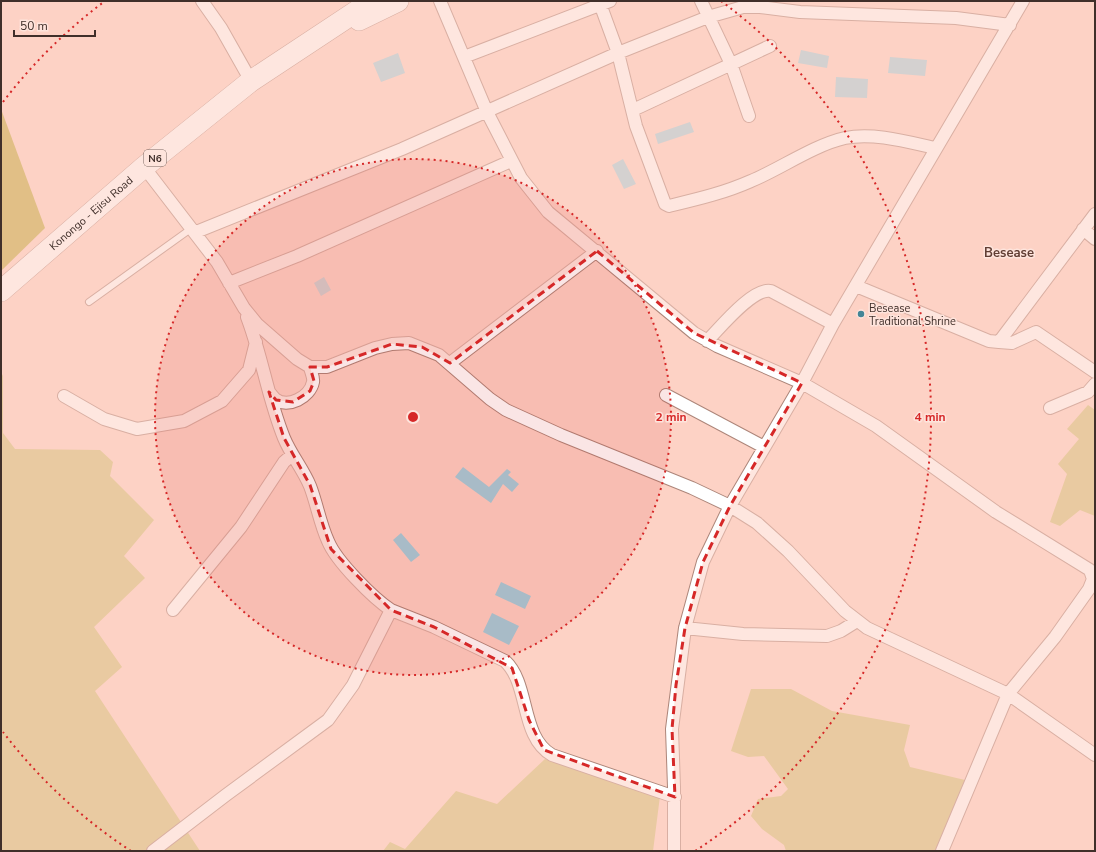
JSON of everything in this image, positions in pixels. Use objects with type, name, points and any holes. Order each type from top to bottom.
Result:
[{"type":"highway","name":"Konongo - Ejisu Road","points":[[1,291],[144,167],[250,81],[318,37],[336,23],[372,1]]},
{"type":"highway","name":"Konongo - Ejisu Road","points":[[318,37],[340,29],[398,1]]},
{"type":"street","points":[[202,1],[221,28],[250,81]]},
{"type":"street","points":[[440,1],[487,112],[511,161],[521,178],[548,212],[597,251],[694,334],[802,383],[876,426],[996,512],[1090,570],[1093,579],[1089,589],[1055,637],[1008,694],[942,851]]},
{"type":"street","points":[[701,1],[731,64],[749,116]]},
{"type":"street","points":[[674,851],[675,797],[672,728],[684,628],[703,562],[730,506],[802,383],[833,324],[1023,1]]},
{"type":"street","points":[[464,57],[603,2],[618,53],[636,126],[665,204],[669,206],[717,195],[752,181],[832,142],[847,138],[885,138],[936,148]]},
{"type":"street","points":[[194,230],[374,161],[618,53],[708,17],[743,7],[760,7],[800,12],[956,18],[1010,25]]},
{"type":"street","points":[[633,110],[770,46]]},
{"type":"street","points":[[229,283],[296,256],[511,161]]},
{"type":"street","points":[[144,167],[194,230],[244,308],[257,324],[297,359],[310,367],[326,367],[375,348],[392,344],[409,343],[439,355],[490,399],[506,410],[561,435],[692,488],[730,506],[757,523],[788,551],[815,582],[856,621],[888,639],[1008,694],[1095,755]]},
{"type":"street","points":[[999,342],[1095,214]]},
{"type":"street","points":[[1083,229],[1095,239]]},
{"type":"street","points":[[450,363],[597,251]]},
{"type":"street","points":[[856,286],[989,341],[1012,343],[1036,332],[1095,372]]},
{"type":"street","points":[[707,340],[738,309],[758,293],[765,290],[771,291],[833,324]]},
{"type":"street","points":[[244,308],[256,342],[277,418],[292,455],[310,485],[331,549],[372,594],[391,610],[434,627],[505,661],[512,668],[529,720],[544,750],[552,755],[675,797]]},
{"type":"street","points":[[64,396],[104,419],[137,429],[184,421],[222,401],[249,370],[256,342]]},
{"type":"street","points":[[269,392],[276,400],[284,402],[292,402],[302,398],[310,391],[314,381],[310,367]]},
{"type":"street","points":[[1050,408],[1088,392],[1095,384]]},
{"type":"street","points":[[666,395],[764,447]]},
{"type":"street","points":[[173,610],[241,527],[284,462],[292,455]]},
{"type":"street","points":[[153,851],[263,767],[328,720],[353,685],[391,610]]},
{"type":"street","points":[[684,628],[743,634],[827,636],[841,631],[856,621]]},
{"type":"lane","points":[[88,302],[194,230]]},
{"type":"highlighted area","points":[[597,251],[694,333],[802,383],[730,506],[703,562],[685,628],[676,685],[672,729],[675,797],[544,750],[529,720],[512,668],[434,627],[391,610],[331,549],[310,485],[284,438],[269,392],[276,400],[293,402],[310,391],[314,381],[310,367],[327,367],[392,344],[422,347],[450,363]]},
{"type":"shaded area","points":[[1,109],[45,228],[1,271]]},
{"type":"shaded area","points":[[1,372],[3,376],[3,433],[15,449],[100,450],[113,462],[110,476],[154,520],[124,556],[145,578],[94,627],[122,667],[95,691],[200,851],[1,851]]},
{"type":"shaded area","points":[[1088,405],[1095,410],[1095,516],[1080,510],[1060,526],[1050,522],[1067,474],[1058,464],[1079,439],[1067,429]]},
{"type":"shaded area","points":[[751,689],[791,689],[832,711],[910,725],[904,750],[910,767],[965,780],[935,851],[786,851],[784,845],[762,829],[751,816],[758,799],[781,796],[788,789],[764,756],[748,757],[731,751]]},
{"type":"shaded area","points":[[545,759],[660,796],[653,851],[383,851],[390,842],[405,849],[456,791],[497,804]]},
{"type":"building","points":[[801,50],[829,56],[827,68],[798,63]]},
{"type":"building","points":[[398,53],[405,73],[381,82],[373,63]]},
{"type":"building","points":[[890,57],[927,60],[925,76],[888,73]]},
{"type":"building","points":[[836,77],[868,79],[867,98],[835,97]]},
{"type":"building","points":[[690,122],[694,132],[658,144],[655,134]]},
{"type":"building","points":[[623,159],[636,184],[624,189],[612,165]]},
{"type":"building","points":[[324,277],[331,290],[321,296],[314,283]]},
{"type":"building","points":[[463,467],[489,487],[507,469],[511,472],[508,475],[519,484],[512,492],[503,484],[491,503],[455,477]]},
{"type":"building","points":[[401,533],[420,555],[411,562],[393,540]]},
{"type":"building","points":[[501,582],[531,596],[525,609],[495,595]]},
{"type":"building","points":[[492,613],[519,626],[509,645],[483,632]]},
{"type":"place","name":"Besease Traditional Shrine","points":[[861,314]]},
{"type":"district","name":"Besease","points":[[1009,252]]}]
